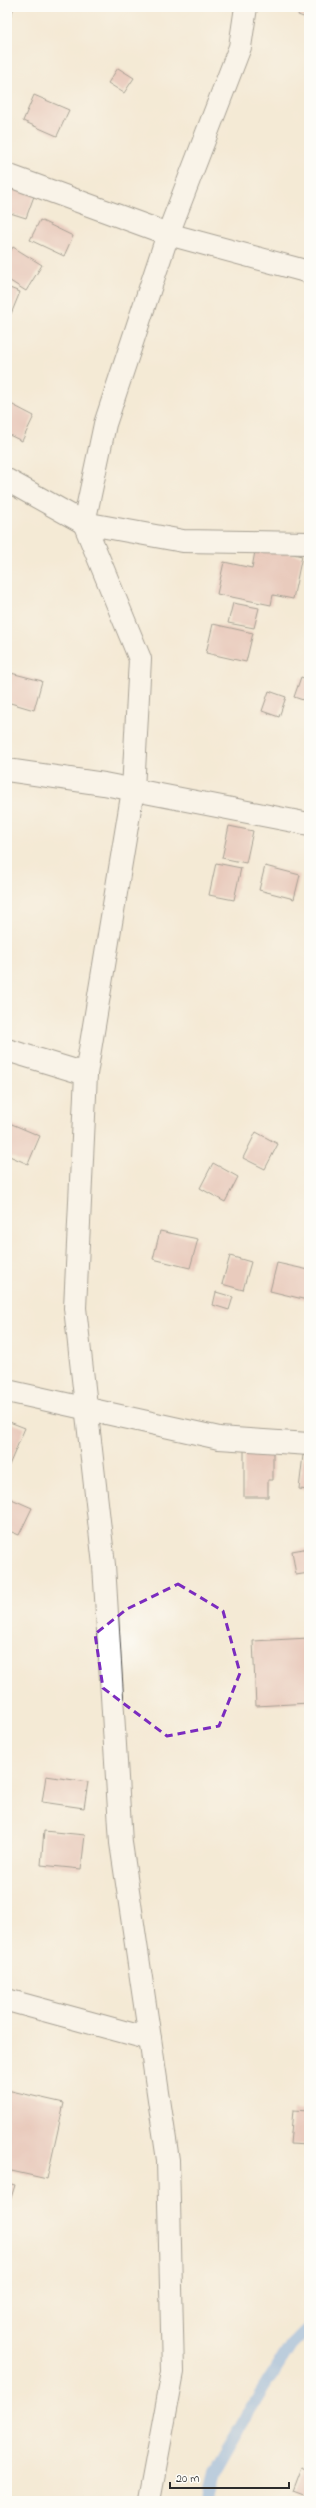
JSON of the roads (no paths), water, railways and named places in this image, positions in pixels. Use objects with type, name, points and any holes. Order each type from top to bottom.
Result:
[{"type":"street","points":[[150,2501],[173,2372],[168,2160],[121,1842],[104,1565],[75,1308],[86,1074],[133,790],[140,659],[84,523],[105,424],[168,234],[240,47],[246,7]]},
{"type":"street","points":[[7,175],[168,234],[309,272]]},
{"type":"street","points":[[7,480],[84,523],[183,541],[309,543]]},
{"type":"street","points":[[7,770],[133,790],[309,824]]},
{"type":"street","points":[[7,1050],[86,1074]]},
{"type":"street","points":[[7,1391],[219,1438],[309,1444]]},
{"type":"street","points":[[7,2000],[150,2039]]},
{"type":"waterway","points":[[208,2501],[214,2472],[245,2418],[291,2345],[309,2327]]}]
